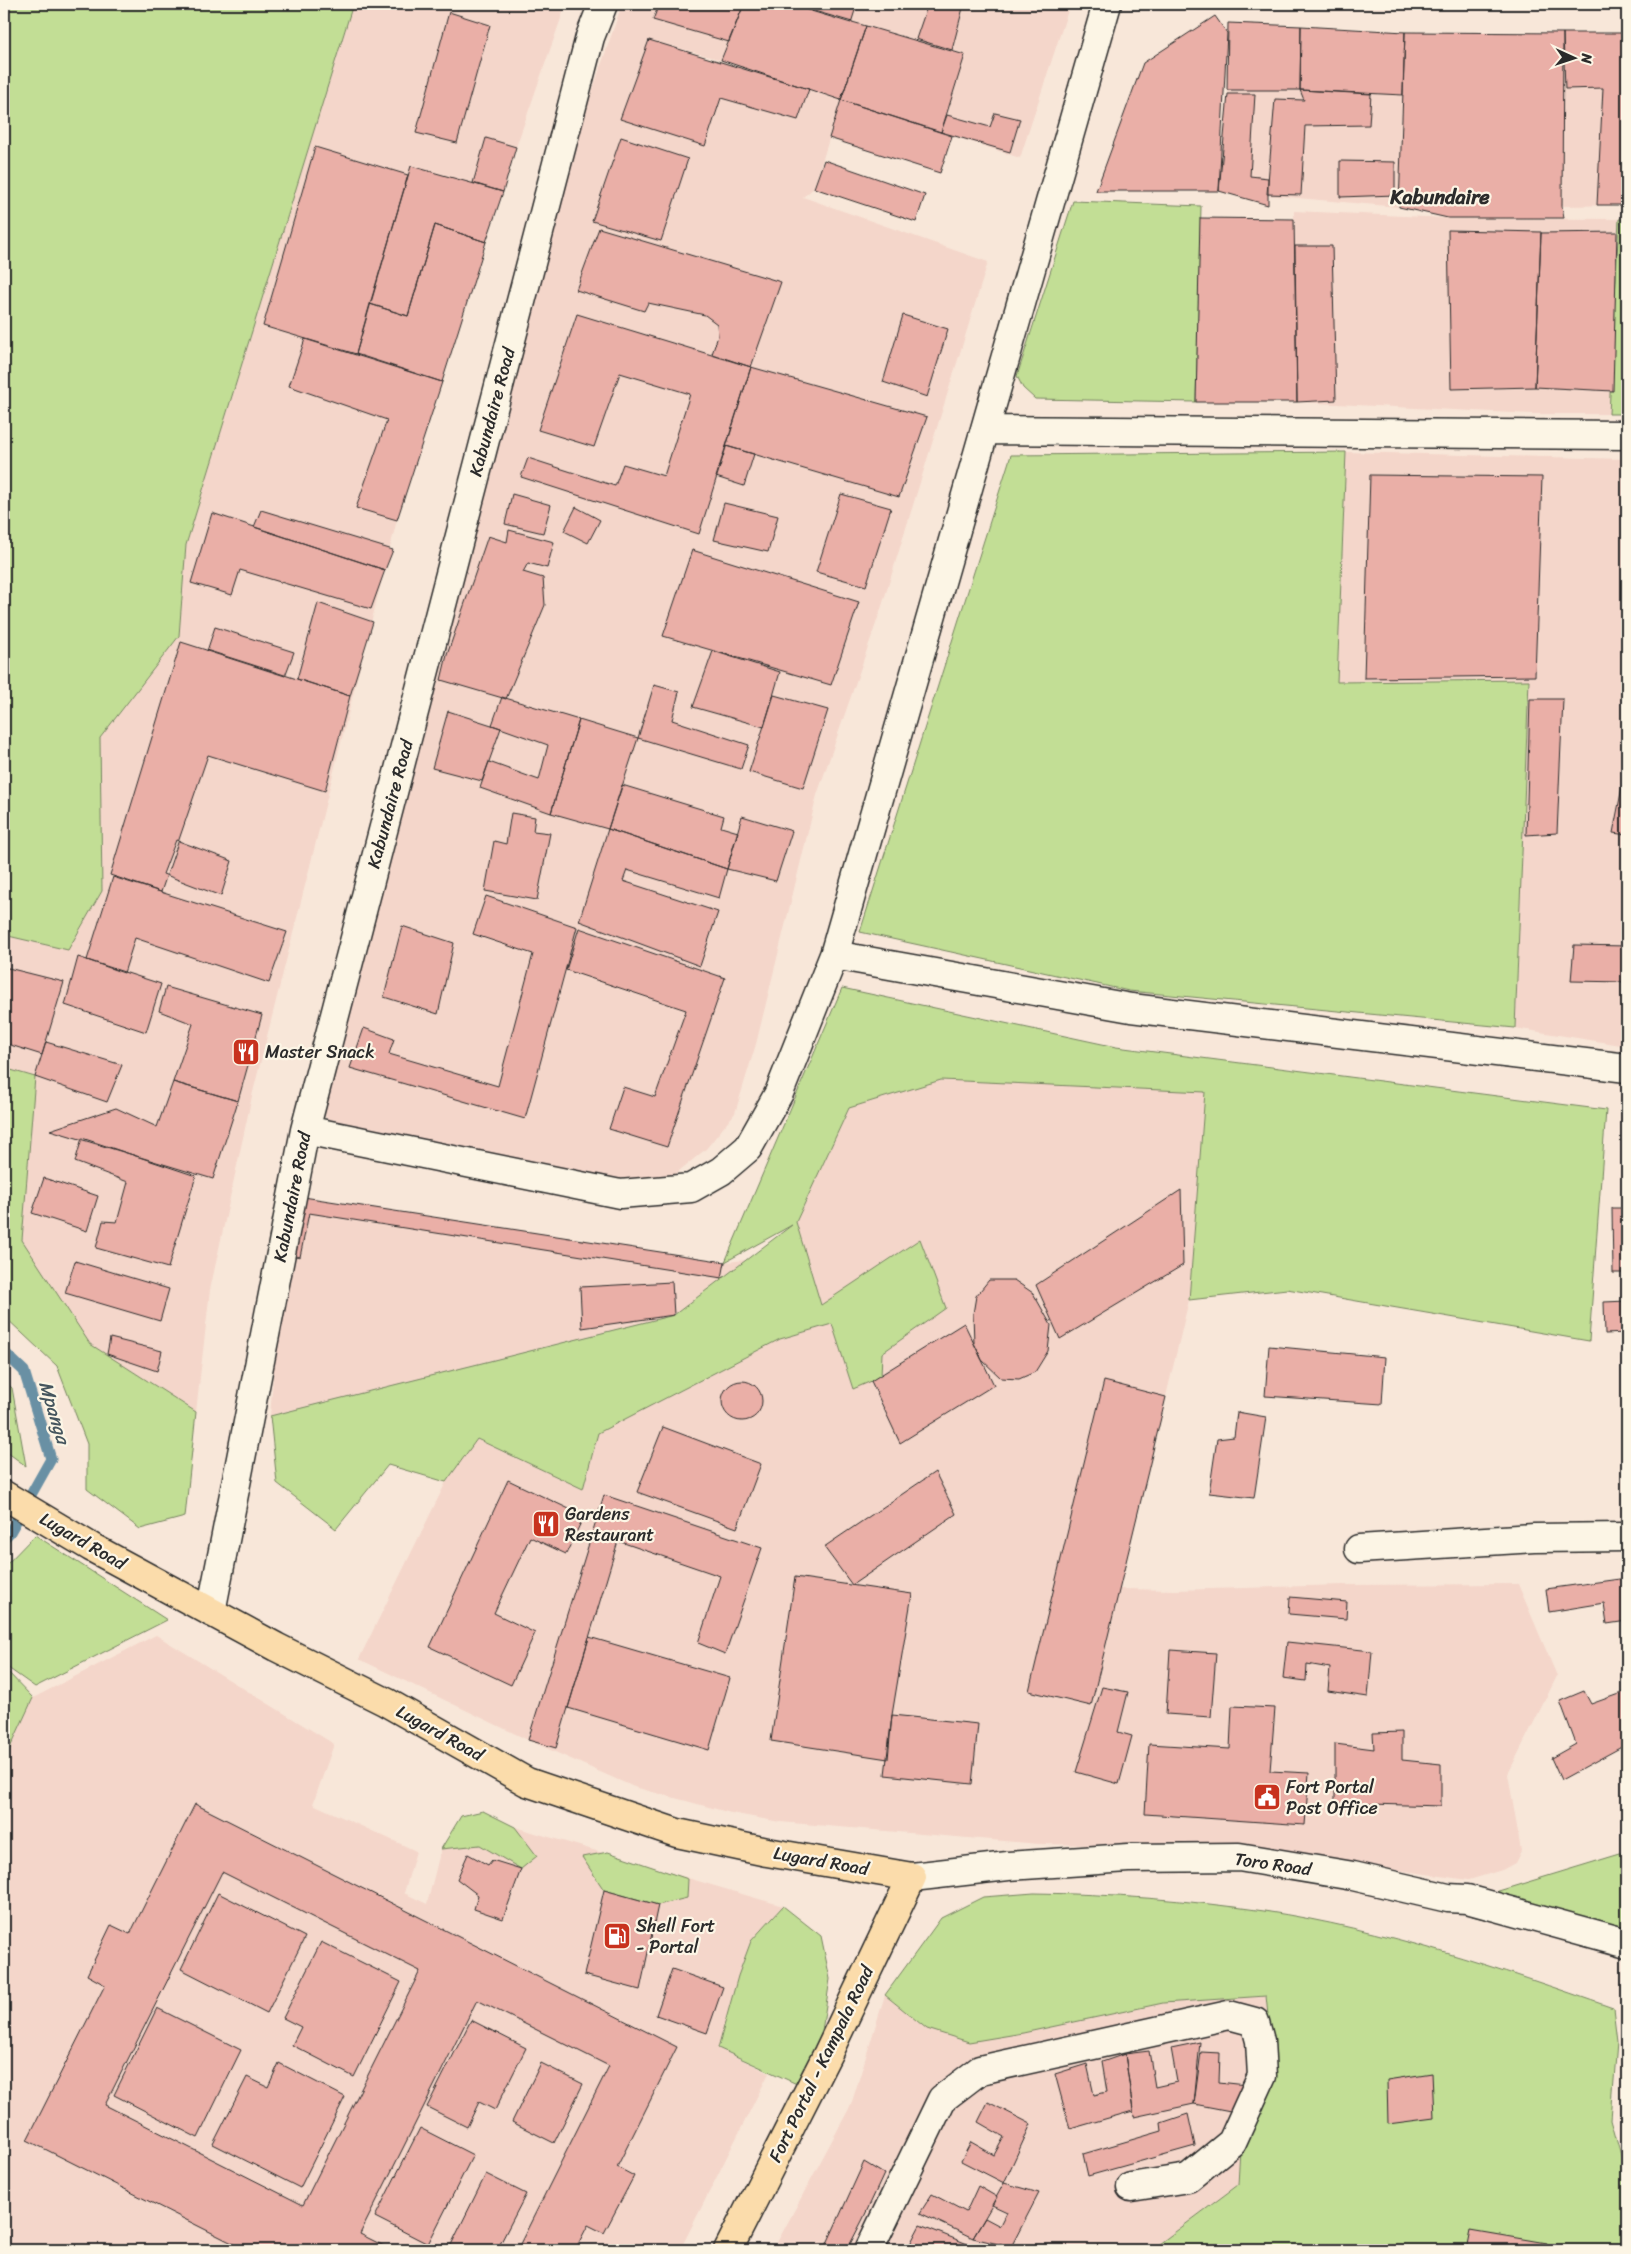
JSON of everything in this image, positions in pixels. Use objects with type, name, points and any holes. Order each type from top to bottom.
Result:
[{"type":"highway","name":"Lugard Road","points":[[4,1495],[91,1547],[211,1612],[386,1702],[527,1782],[677,1833],[767,1852],[912,1877]]},
{"type":"highway","name":"Fort Portal - Kampala Road","points":[[728,2250],[828,2053],[912,1877]]},
{"type":"street","name":"Kabundaire Road","points":[[211,1612],[304,1130],[590,37],[603,4]]},
{"type":"street","points":[[304,1130],[620,1194],[691,1188],[720,1171],[748,1148],[779,1092],[834,955],[1107,4]]},
{"type":"street","points":[[986,430],[1627,435]]},
{"type":"street","points":[[834,955],[1131,1008],[1627,1068]]},
{"type":"street","points":[[1359,1549],[1534,1538],[1627,1537]]},
{"type":"street","name":"Toro Road","points":[[912,1877],[1008,1866],[1128,1858],[1239,1857],[1353,1876],[1448,1898],[1467,1898],[1627,1943]]},
{"type":"street","points":[[869,2250],[942,2099],[980,2070],[1229,2014],[1255,2022],[1260,2041],[1262,2076],[1232,2142],[1188,2178],[1130,2187]]},
{"type":"shaded area","points":[[353,4],[566,4],[516,147],[397,520],[252,1096],[210,1290],[196,1412],[90,1344],[22,1240],[35,1077],[4,1068],[4,935],[68,950],[102,891],[100,738],[179,636],[186,545]]},
{"type":"shaded area","points":[[622,4],[744,4],[721,60],[664,44],[841,100],[814,188],[803,197],[988,262],[881,609],[817,795],[756,1044],[735,1113],[706,1149],[669,1179],[628,1182],[328,1119],[309,1102],[581,124]]},
{"type":"shaded area","points":[[792,4],[1070,4],[1020,158],[941,132],[964,55]]},
{"type":"shaded area","points":[[1228,23],[1405,32],[1399,207],[1219,191],[1228,95]]},
{"type":"shaded area","points":[[1563,33],[1627,33],[1627,205],[1562,206]]},
{"type":"shaded area","points":[[1294,211],[1448,218],[1619,219],[1609,414],[1532,414],[1297,402]]},
{"type":"shaded area","points":[[1346,452],[1627,459],[1627,1046],[1515,1028],[1529,680],[1337,682]]},
{"type":"shaded area","points":[[941,1080],[1205,1091],[1189,1300],[1120,1589],[1176,1590],[1343,1585],[1518,1584],[1557,1676],[1508,1774],[1521,1851],[1515,1863],[1502,1870],[1469,1880],[1238,1848],[1039,1844],[780,1822],[731,1813],[634,1787],[528,1740],[359,1659],[446,1482],[476,1439],[583,1489],[598,1433],[780,1339],[832,1324],[853,1389],[882,1353],[946,1308],[920,1239],[821,1306],[796,1222],[849,1108]]},
{"type":"shaded area","points":[[297,1196],[725,1262],[746,1260],[674,1315],[270,1416],[283,1253]]},
{"type":"shaded area","points":[[156,1635],[334,1744],[313,1804],[416,1851],[404,1893],[427,1904],[441,1849],[461,1816],[483,1811],[515,1827],[783,1906],[751,1941],[718,2048],[769,2073],[680,2250],[4,2250],[4,1761],[33,1698]]},
{"type":"shaded area","points":[[885,1995],[927,2029],[1023,2033],[1163,2003],[1266,1996],[1270,2034],[1240,2149],[1238,2185],[1151,2250],[773,2250],[851,2105]]},
{"type":"green space","points":[[4,4],[353,4],[186,545],[179,636],[100,738],[102,891],[68,950],[4,935]]},
{"type":"green space","points":[[1073,201],[1201,206],[1196,402],[1035,399],[1023,388],[1017,376]]},
{"type":"green space","points":[[1619,219],[1627,219],[1627,414],[1609,414]]},
{"type":"green space","points":[[1346,452],[1337,682],[1529,680],[1515,1028],[1129,991],[860,932],[1011,455]]},
{"type":"green space","points":[[842,988],[1116,1047],[1606,1110],[1589,1341],[1287,1289],[1189,1300],[1205,1092],[941,1080],[849,1108],[796,1222],[821,1305],[920,1239],[946,1308],[882,1353],[881,1377],[853,1389],[832,1324],[780,1339],[598,1433],[583,1489],[477,1439],[446,1482],[388,1465],[336,1529],[277,1483],[270,1416],[674,1315],[792,1225],[725,1262]]},
{"type":"green space","points":[[4,1068],[35,1077],[22,1240],[90,1344],[196,1412],[185,1517],[140,1529],[87,1489],[87,1444],[57,1366],[4,1316]]},
{"type":"green space","points":[[4,1380],[12,1388],[26,1466],[4,1450]]},
{"type":"green space","points":[[35,1535],[167,1620],[35,1687],[4,1665],[4,1567]]},
{"type":"green space","points":[[4,1668],[33,1698],[4,1761]]},
{"type":"green space","points":[[483,1811],[515,1827],[537,1856],[521,1869],[480,1845],[441,1849],[461,1816]]},
{"type":"green space","points":[[608,1852],[688,1879],[687,1898],[658,1905],[604,1890],[582,1857]]},
{"type":"green space","points":[[1620,1854],[1627,1854],[1627,1953],[1472,1916],[1492,1893]]},
{"type":"green space","points":[[1034,1893],[1120,1896],[1178,1901],[1264,1911],[1308,1919],[1353,1928],[1440,1951],[1613,2008],[1617,2041],[1611,2119],[1627,2177],[1627,2250],[1151,2250],[1238,2185],[1240,2149],[1270,2034],[1266,1996],[1163,2003],[1023,2033],[969,2042],[927,2029],[885,1995],[941,1918],[983,1897]]},
{"type":"green space","points":[[783,1906],[821,1936],[830,1979],[822,2031],[799,2085],[718,2048],[738,1976],[751,1941]]},
{"type":"building","points":[[659,4],[744,4],[729,42],[653,20]]},
{"type":"building","points":[[744,4],[790,4],[866,26],[841,100],[721,60]]},
{"type":"building","points":[[788,4],[857,4],[851,23]]},
{"type":"building","points":[[928,4],[964,4],[952,50],[916,39]]},
{"type":"building","points":[[449,12],[490,25],[457,143],[416,133]]},
{"type":"building","points":[[1215,16],[1227,33],[1219,191],[1096,191],[1143,63]]},
{"type":"building","points":[[1228,23],[1301,26],[1300,90],[1227,90]]},
{"type":"building","points":[[866,26],[965,55],[941,132],[841,100]]},
{"type":"building","points":[[1301,26],[1405,32],[1403,95],[1300,90]]},
{"type":"building","points":[[1405,32],[1563,33],[1562,206],[1564,218],[1448,218],[1399,207]]},
{"type":"building","points":[[1563,33],[1627,33],[1627,163],[1624,205],[1597,205],[1603,88],[1565,89]]},
{"type":"building","points":[[649,40],[809,89],[798,120],[721,98],[705,146],[620,119]]},
{"type":"building","points":[[1300,90],[1371,94],[1369,125],[1305,126],[1301,195],[1267,194],[1275,99],[1304,100]]},
{"type":"building","points":[[1228,94],[1255,94],[1250,176],[1268,178],[1268,205],[1219,191]]},
{"type":"building","points":[[841,100],[952,136],[940,173],[829,138]]},
{"type":"building","points":[[995,113],[1020,119],[1010,152],[941,132],[947,115],[990,127]]},
{"type":"building","points":[[621,137],[688,159],[661,241],[592,221]]},
{"type":"building","points":[[486,138],[516,147],[503,192],[473,183]]},
{"type":"building","points":[[315,147],[408,175],[356,354],[263,326]]},
{"type":"building","points":[[824,160],[925,195],[916,222],[814,188]]},
{"type":"building","points":[[1340,161],[1395,162],[1395,195],[1340,197]]},
{"type":"building","points":[[411,166],[503,192],[486,242],[435,225],[408,316],[370,304]]},
{"type":"building","points":[[1200,218],[1294,219],[1297,402],[1196,402]]},
{"type":"building","points":[[435,225],[486,242],[442,382],[356,354],[370,304],[408,316]]},
{"type":"building","points":[[599,228],[781,282],[751,367],[712,354],[718,336],[717,324],[705,315],[648,303],[644,311],[576,290]]},
{"type":"building","points":[[1448,230],[1541,232],[1535,387],[1451,389]]},
{"type":"building","points":[[1617,232],[1613,391],[1535,387],[1541,233]]},
{"type":"building","points":[[1295,246],[1332,246],[1336,400],[1297,402]]},
{"type":"building","points":[[577,314],[751,367],[699,534],[521,477],[528,458],[615,486],[623,464],[664,476],[690,394],[620,373],[594,447],[538,430]]},
{"type":"building","points":[[903,315],[948,329],[927,397],[883,382]]},
{"type":"building","points":[[305,339],[442,382],[397,520],[356,508],[387,420],[289,386]]},
{"type":"building","points":[[751,367],[927,417],[899,497],[726,446]]},
{"type":"building","points":[[726,446],[754,454],[744,486],[716,477]]},
{"type":"building","points":[[1370,475],[1542,477],[1535,676],[1364,678]]},
{"type":"building","points":[[512,494],[551,505],[543,533],[505,524]]},
{"type":"building","points":[[841,494],[891,508],[866,586],[816,572]]},
{"type":"building","points":[[724,503],[778,516],[768,552],[714,540]]},
{"type":"building","points":[[576,507],[600,520],[588,543],[564,531]]},
{"type":"building","points":[[261,510],[393,550],[385,570],[254,527]]},
{"type":"building","points":[[212,513],[385,570],[371,609],[240,570],[232,595],[191,583]]},
{"type":"building","points":[[509,530],[554,542],[547,568],[528,563],[523,572],[543,578],[545,605],[506,699],[441,680],[447,655],[488,536],[507,542]]},
{"type":"building","points":[[692,550],[859,602],[831,685],[663,636]]},
{"type":"building","points":[[318,603],[373,622],[350,696],[297,679]]},
{"type":"building","points":[[215,627],[294,652],[285,676],[207,651]]},
{"type":"building","points":[[181,642],[350,696],[325,791],[208,755],[161,892],[110,875]]},
{"type":"building","points":[[713,651],[780,672],[764,727],[693,707]]},
{"type":"building","points":[[654,685],[679,692],[672,720],[749,745],[741,769],[638,738]]},
{"type":"building","points":[[774,695],[828,710],[803,788],[749,772]]},
{"type":"building","points":[[502,697],[579,720],[551,813],[480,788],[489,762],[539,780],[548,745],[492,725]]},
{"type":"building","points":[[1530,699],[1563,699],[1557,833],[1526,835]]},
{"type":"building","points":[[448,711],[501,728],[482,781],[432,768]]},
{"type":"building","points":[[579,720],[638,738],[608,829],[551,813]]},
{"type":"building","points":[[1627,762],[1627,835],[1613,833]]},
{"type":"building","points":[[622,785],[724,816],[721,827],[738,832],[727,869],[608,829]]},
{"type":"building","points":[[511,813],[535,817],[533,831],[550,833],[537,900],[485,891],[494,841],[506,844]]},
{"type":"building","points":[[742,816],[792,831],[776,881],[727,869]]},
{"type":"building","points":[[608,829],[727,869],[719,898],[627,870],[623,881],[718,912],[700,966],[579,921]]},
{"type":"building","points":[[176,840],[232,861],[221,896],[163,874]]},
{"type":"building","points":[[113,877],[287,932],[269,983],[135,938],[124,973],[87,960]]},
{"type":"building","points":[[486,896],[577,927],[525,1119],[350,1068],[364,1028],[394,1039],[389,1054],[498,1086],[533,954],[473,934]]},
{"type":"building","points":[[402,926],[454,943],[438,1014],[384,997]]},
{"type":"building","points":[[579,928],[725,978],[667,1147],[609,1129],[623,1087],[655,1097],[686,1010],[566,970]]},
{"type":"building","points":[[1574,945],[1627,946],[1627,982],[1571,981]]},
{"type":"building","points":[[78,957],[161,984],[146,1032],[65,1005]]},
{"type":"building","points":[[4,967],[64,982],[42,1055],[4,1043]]},
{"type":"building","points":[[166,987],[262,1015],[238,1101],[173,1082],[193,1024],[159,1011]]},
{"type":"building","points":[[46,1042],[122,1065],[107,1102],[35,1077]]},
{"type":"building","points":[[173,1082],[238,1101],[213,1179],[50,1130],[116,1108],[157,1127]]},
{"type":"building","points":[[82,1138],[196,1176],[168,1268],[96,1248],[103,1221],[117,1222],[128,1182],[75,1162]]},
{"type":"building","points":[[44,1178],[98,1196],[87,1231],[32,1213]]},
{"type":"building","points":[[1181,1190],[1183,1265],[1060,1339],[1036,1285]]},
{"type":"building","points":[[297,1196],[725,1262],[722,1278],[309,1213],[300,1257],[283,1253]]},
{"type":"building","points":[[1612,1208],[1627,1208],[1627,1273],[1613,1273]]},
{"type":"building","points":[[75,1261],[169,1289],[160,1321],[65,1293]]},
{"type":"building","points":[[989,1280],[1014,1280],[1033,1293],[1051,1325],[1048,1351],[1035,1372],[1019,1379],[1001,1378],[982,1360],[974,1343],[973,1314],[976,1296]]},
{"type":"building","points":[[672,1282],[674,1315],[582,1328],[580,1287]]},
{"type":"building","points":[[1627,1301],[1627,1333],[1605,1334],[1604,1302]]},
{"type":"building","points":[[964,1323],[994,1385],[900,1443],[871,1381]]},
{"type":"building","points":[[110,1338],[162,1351],[157,1371],[107,1354]]},
{"type":"building","points":[[1269,1346],[1385,1357],[1382,1404],[1265,1396]]},
{"type":"building","points":[[738,1381],[746,1381],[753,1384],[759,1390],[762,1401],[759,1412],[753,1418],[746,1421],[738,1421],[731,1418],[725,1412],[722,1405],[722,1397],[725,1390],[731,1384]]},
{"type":"building","points":[[1104,1381],[1166,1397],[1091,1706],[1029,1691]]},
{"type":"building","points":[[1237,1412],[1266,1417],[1254,1498],[1209,1493],[1217,1439],[1234,1437]]},
{"type":"building","points":[[663,1427],[761,1464],[737,1528],[637,1492]]},
{"type":"building","points":[[935,1472],[956,1514],[852,1585],[824,1547]]},
{"type":"building","points":[[508,1480],[584,1516],[566,1554],[530,1537],[494,1613],[535,1633],[511,1685],[430,1647]]},
{"type":"building","points":[[604,1495],[762,1548],[725,1654],[698,1643],[720,1576],[618,1541],[556,1748],[528,1740]]},
{"type":"building","points":[[795,1577],[912,1594],[892,1715],[888,1759],[771,1741]]},
{"type":"building","points":[[1627,1578],[1627,1621],[1607,1624],[1604,1603],[1549,1612],[1546,1589]]},
{"type":"building","points":[[1290,1597],[1347,1602],[1346,1619],[1289,1614]]},
{"type":"building","points":[[589,1637],[730,1678],[709,1750],[568,1708]]},
{"type":"building","points":[[1287,1642],[1372,1651],[1368,1697],[1328,1691],[1330,1668],[1307,1664],[1306,1681],[1283,1678]]},
{"type":"building","points":[[1170,1650],[1216,1653],[1211,1717],[1166,1714]]},
{"type":"building","points":[[1102,1687],[1128,1692],[1118,1732],[1132,1736],[1119,1784],[1076,1772]]},
{"type":"building","points":[[1584,1691],[1591,1704],[1627,1691],[1627,1744],[1561,1780],[1551,1758],[1576,1744],[1560,1701]]},
{"type":"building","points":[[1232,1706],[1275,1708],[1270,1771],[1309,1773],[1305,1825],[1145,1814],[1149,1744],[1230,1749]]},
{"type":"building","points":[[892,1715],[978,1724],[972,1784],[885,1775]]},
{"type":"building","points":[[1402,1732],[1402,1760],[1441,1764],[1441,1806],[1335,1803],[1335,1744],[1374,1749],[1373,1733]]},
{"type":"building","points":[[195,1804],[677,2047],[617,2167],[634,2176],[604,2233],[588,2225],[575,2250],[517,2250],[609,2066],[477,2000],[360,2234],[392,2250],[246,2250],[27,2140],[105,1985],[87,1975],[111,1925],[130,1934]],"holes":[[[222,1872],[420,1971],[303,2205],[105,2105]]]},
{"type":"building","points":[[468,1854],[488,1865],[492,1860],[521,1869],[503,1919],[474,1909],[478,1895],[457,1879]]},
{"type":"building","points":[[604,1890],[658,1905],[640,1990],[584,1975]]},
{"type":"building","points":[[218,1893],[305,1937],[267,2013],[181,1969]]},
{"type":"building","points":[[321,1942],[401,1982],[354,2077],[292,2045],[301,2027],[283,2018]]},
{"type":"building","points":[[672,1969],[723,1987],[707,2033],[656,2015]]},
{"type":"building","points":[[157,2008],[241,2050],[198,2138],[114,2095]]},
{"type":"building","points":[[471,2020],[526,2048],[495,2110],[479,2102],[467,2127],[427,2107]]},
{"type":"building","points":[[1200,2042],[1194,2104],[1134,2117],[1125,2054],[1149,2051],[1155,2087],[1177,2082],[1171,2048]]},
{"type":"building","points":[[1201,2052],[1220,2053],[1219,2082],[1246,2085],[1241,2113],[1194,2104]]},
{"type":"building","points":[[1125,2054],[1133,2111],[1070,2129],[1055,2074],[1087,2064],[1094,2095],[1107,2092],[1102,2062]]},
{"type":"building","points":[[279,2063],[345,2097],[300,2188],[213,2144],[247,2077],[268,2087]]},
{"type":"building","points":[[541,2063],[583,2084],[554,2143],[512,2122]]},
{"type":"building","points":[[1432,2073],[1434,2118],[1388,2124],[1387,2080]]},
{"type":"building","points":[[988,2102],[1031,2124],[1004,2183],[961,2161],[971,2142],[994,2155],[1004,2137],[978,2122]]},
{"type":"building","points":[[1188,2114],[1195,2146],[1088,2176],[1083,2154],[1162,2131],[1161,2123]]},
{"type":"building","points":[[420,2128],[473,2155],[428,2244],[375,2217]]},
{"type":"building","points":[[864,2162],[884,2174],[847,2250],[824,2250]]},
{"type":"building","points":[[486,2174],[526,2194],[497,2250],[449,2249]]},
{"type":"building","points":[[1004,2183],[1039,2193],[1011,2247],[973,2238],[985,2218],[1000,2226],[1007,2212],[992,2205]]},
{"type":"building","points":[[978,2186],[997,2197],[973,2238],[920,2213],[932,2194],[966,2212]]},
{"type":"building","points":[[920,2225],[970,2245],[968,2250],[925,2250],[910,2244]]},
{"type":"building","points":[[1470,2230],[1546,2243],[1544,2250],[1466,2250]]},
{"type":"waterway","name":"Mpanga","points":[[4,1352],[24,1371],[51,1459],[10,1532],[4,1538]]},
{"type":"place","name":"Master Snack","points":[[246,1052]]},
{"type":"place","name":"Gardens Restaurant","points":[[546,1524]]},
{"type":"place","name":"Fort Portal Post Office","points":[[1267,1797]]},
{"type":"place","name":"Shell Fort - Portal","points":[[617,1936]]},
{"type":"district","name":"Kabundaire","points":[[1440,197]]}]
